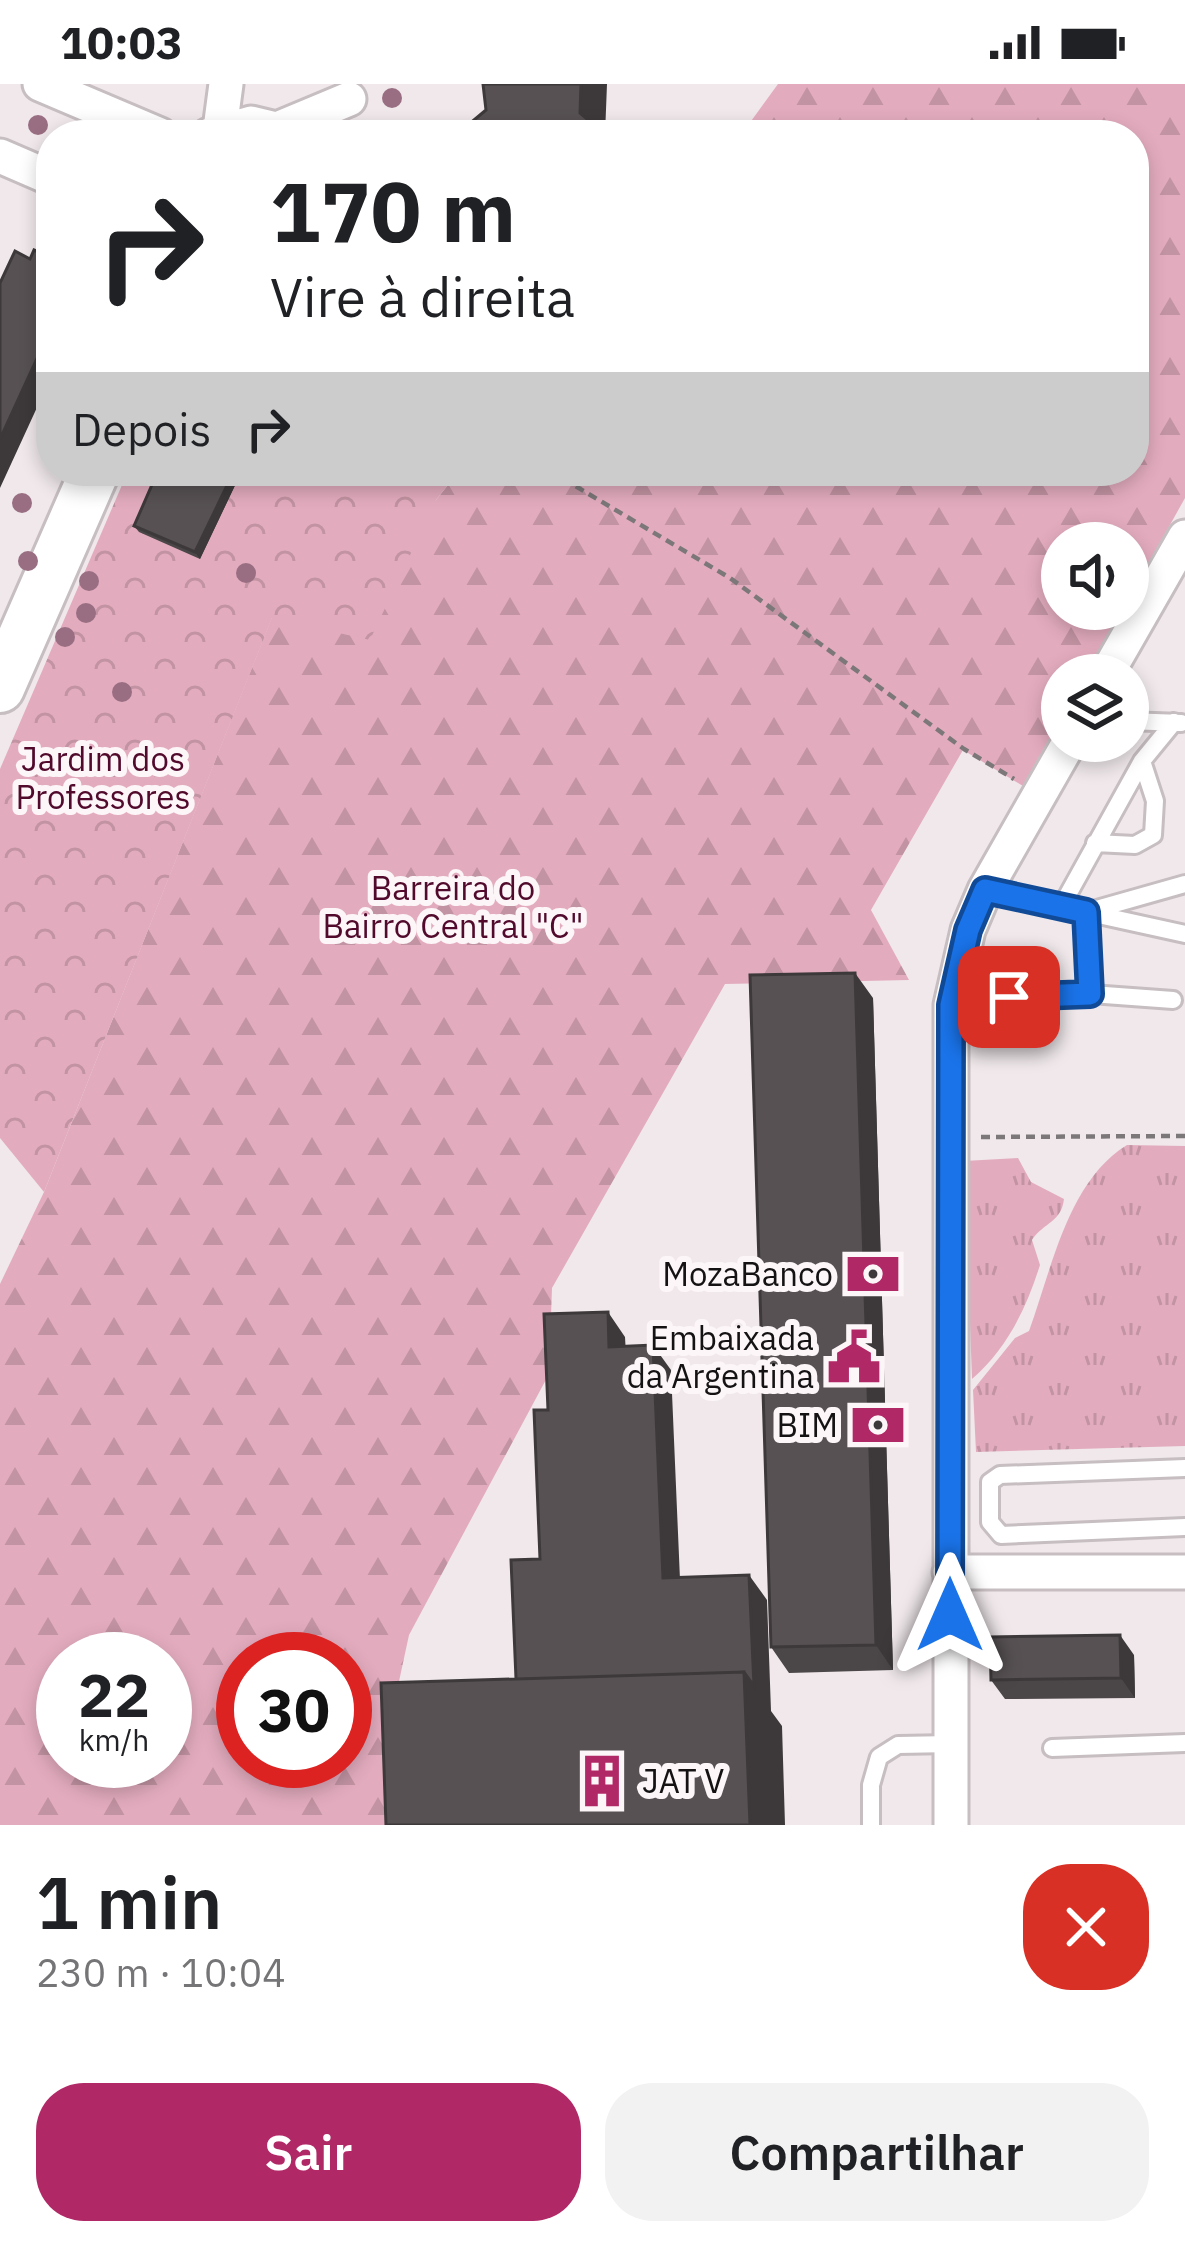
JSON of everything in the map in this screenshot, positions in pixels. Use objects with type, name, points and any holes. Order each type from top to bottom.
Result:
[{"type":"main road","points":[[0,688],[88,486]]},
{"type":"street","points":[[40,84],[127,120]]},
{"type":"street","points":[[218,120],[226,84]]},
{"type":"street","points":[[310,120],[357,92]]},
{"type":"street","points":[[343,120],[357,92]]},
{"type":"street","points":[[0,156],[36,172]]},
{"type":"street","points":[[1118,654],[1185,537]]},
{"type":"street","points":[[951,1825],[951,1005],[968,930],[985,890],[1058,762]]},
{"type":"street","points":[[950,1572],[1185,1572]]},
{"type":"lane","points":[[1149,721],[1179,722]]},
{"type":"lane","points":[[1149,754],[1179,722]]},
{"type":"lane","points":[[1061,907],[1141,762]]},
{"type":"lane","points":[[1095,842],[1135,845],[1153,835],[1155,801],[1142,762]]},
{"type":"lane","points":[[1086,912],[1185,884]]},
{"type":"lane","points":[[985,890],[1185,934]]},
{"type":"lane","points":[[1086,912],[1090,994]]},
{"type":"lane","points":[[1009,997],[1090,994],[1173,1000]]},
{"type":"lane","points":[[1185,1468],[1000,1474],[990,1482],[990,1522],[1001,1535],[1185,1526]]},
{"type":"lane","points":[[1052,1748],[1185,1743]]},
{"type":"lane","points":[[872,1825],[871,1784],[879,1757],[898,1745],[950,1744]]},
{"type":"path","points":[[575,486],[730,578],[964,749],[991,760]]},
{"type":"path","points":[[949,1137],[1185,1136]]},
{"type":"green space","name":"Barreira do Bairro Central \"C\"","points":[[778,84],[1185,84],[1185,498],[1149,562],[1149,522],[1041,522],[1041,630],[1111,630],[1098,654],[1041,654],[1041,755],[1023,786],[963,750],[871,910],[909,980],[725,984],[552,1288],[549,1374],[409,1635],[384,1751],[386,1825],[0,1825],[0,1284],[44,1192],[272,617],[436,500],[447,486],[1149,486],[1149,120],[752,120]]},
{"type":"green space","name":"Jardim dos Professores","points":[[122,486],[447,486],[436,500],[370,640],[272,618],[44,1192],[0,1138],[0,769]]},
{"type":"green space","points":[[1127,1145],[1185,1146],[1185,1446],[976,1452],[973,1390],[1015,1338],[1029,1331],[1076,1203],[1090,1180]]},
{"type":"green space","points":[[1018,1158],[1031,1182],[1064,1199],[1056,1218],[1032,1240],[1040,1265],[1022,1311],[996,1354],[972,1379],[964,1161]]},
{"type":"building","points":[[483,84],[581,84],[580,113],[588,120],[474,120],[486,110]]},
{"type":"building","points":[[15,251],[30,259],[36,251],[36,361],[0,439],[0,283]]},
{"type":"building","points":[[151,486],[227,486],[195,552],[134,526]]},
{"type":"building","points":[[855,973],[876,1645],[771,1647],[750,975]]},
{"type":"building","points":[[608,1312],[609,1347],[653,1345],[663,1578],[749,1575],[754,1686],[744,1672],[516,1679],[511,1560],[540,1559],[534,1410],[548,1410],[544,1314]]},
{"type":"building","points":[[1120,1635],[1121,1678],[991,1680],[990,1637]]},
{"type":"building","points":[[744,1672],[750,1825],[386,1825],[381,1683]]},
{"type":"place","name":"MozaBanco","points":[[873,1274]]},
{"type":"place","name":"Embaixada da Argentina","points":[[854,1357]]},
{"type":"place","name":"BIM","points":[[878,1425]]},
{"type":"place","name":"JAT V","points":[[602,1781]]},
{"type":"route","points":[[950,1615],[951,1005],[968,930],[985,890],[1086,912],[1090,994],[1009,997]]}]
